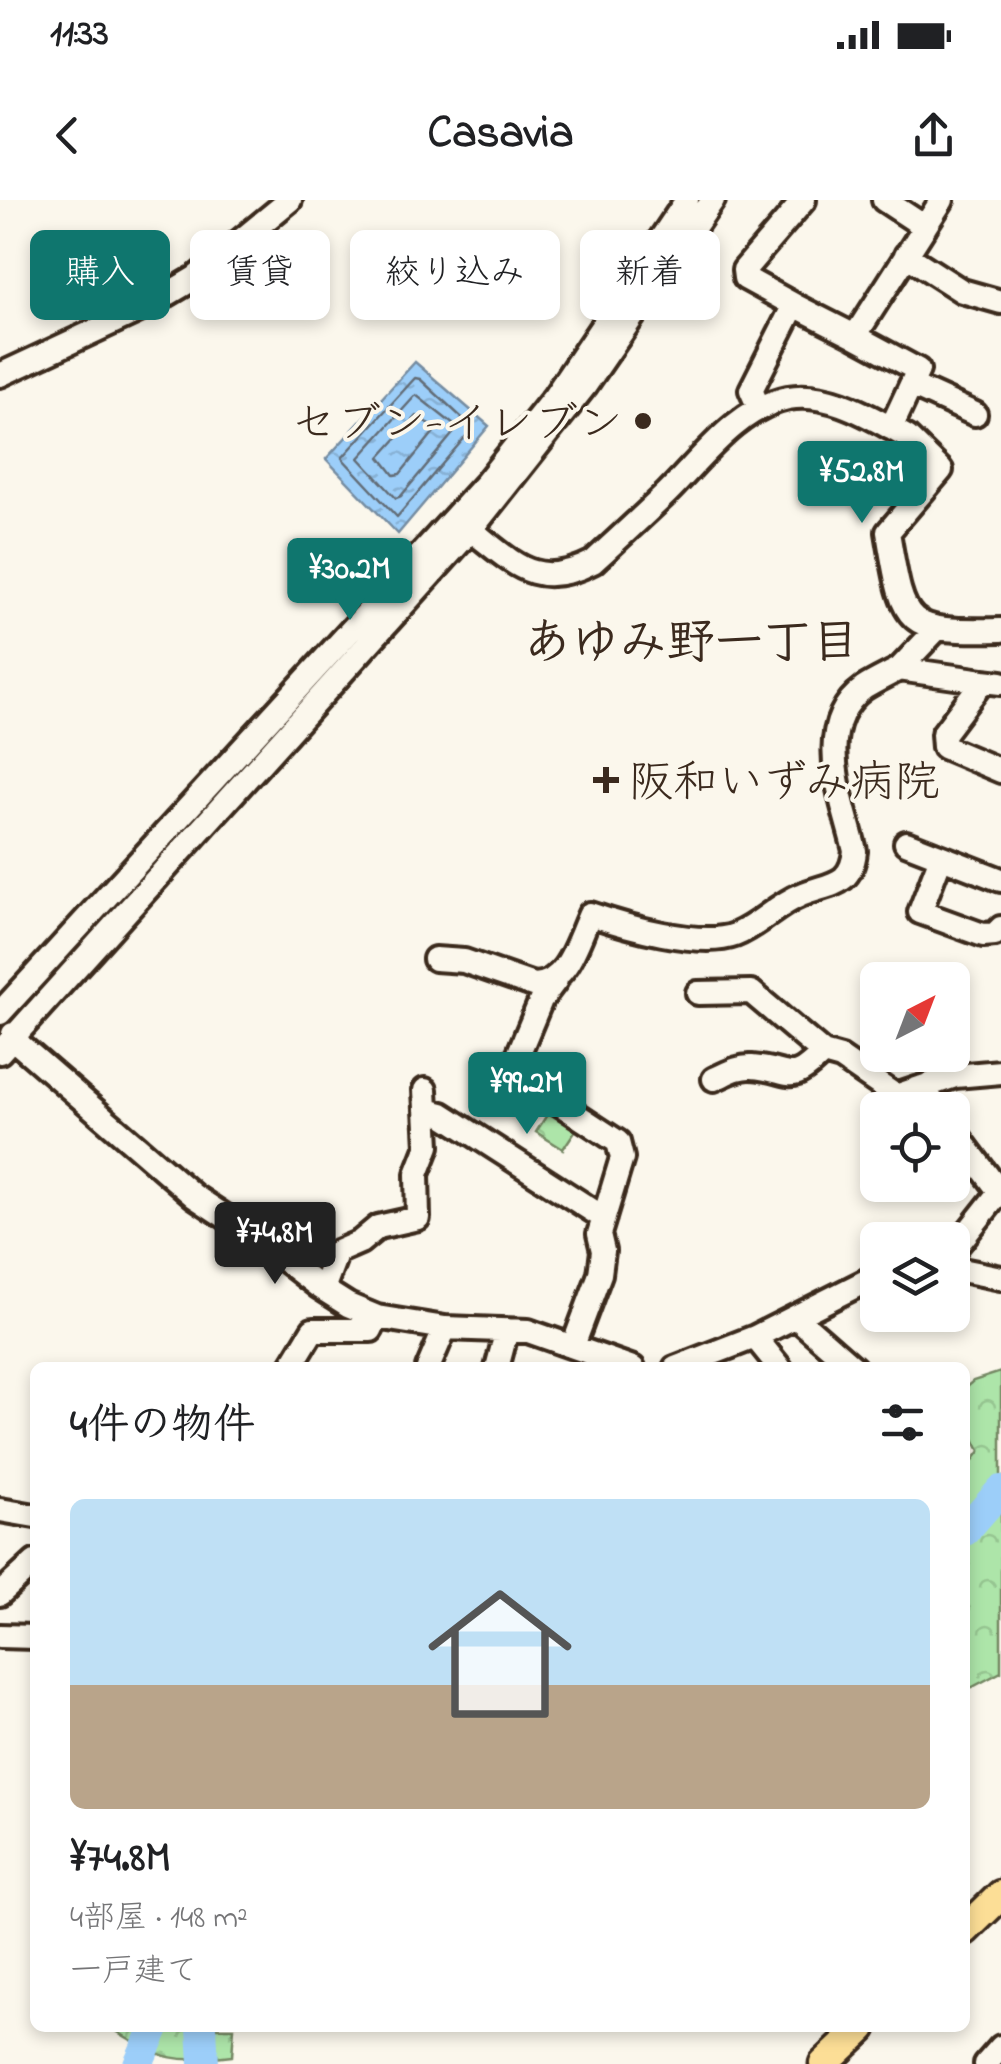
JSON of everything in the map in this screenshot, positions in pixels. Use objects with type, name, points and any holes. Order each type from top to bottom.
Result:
[{"type":"main road","points":[[970,1921],[1001,1895]]},
{"type":"main road","points":[[824,2064],[858,2032]]},
{"type":"street","points":[[0,375],[146,306],[195,278],[290,200]]},
{"type":"street","points":[[0,1013],[486,484],[555,396],[688,200]]},
{"type":"street","points":[[6,1043],[470,530],[585,386],[713,200]]},
{"type":"street","points":[[804,200],[744,270],[745,278],[918,370],[891,428]]},
{"type":"street","points":[[884,200],[924,227]]},
{"type":"street","points":[[854,336],[942,200]]},
{"type":"street","points":[[906,255],[962,290],[1001,302]]},
{"type":"street","points":[[759,408],[752,390],[794,305]]},
{"type":"street","points":[[911,385],[975,414]]},
{"type":"street","points":[[470,530],[534,575],[572,573],[593,562],[759,408],[790,397],[826,400],[849,407],[907,437],[942,470],[888,532],[904,607],[922,624],[936,630],[1001,630]]},
{"type":"street","points":[[573,1346],[600,1274],[603,1251],[599,1234],[622,1158],[618,1142],[512,1072],[541,1000],[556,980],[590,914],[631,928],[671,935],[731,937],[754,926],[785,902],[847,878],[854,865],[855,851],[832,740],[846,708],[862,690],[899,669],[936,630]]},
{"type":"street","points":[[899,669],[992,682]]},
{"type":"street","points":[[992,682],[943,734],[944,747],[1001,771]]},
{"type":"street","points":[[906,843],[1001,880]]},
{"type":"street","points":[[941,857],[920,912],[983,935],[996,934],[1001,928]]},
{"type":"street","points":[[436,959],[464,961],[533,985],[556,980]]},
{"type":"street","points":[[698,994],[751,992],[823,1054],[841,1058],[896,1096],[955,1076],[1001,1072]]},
{"type":"street","points":[[6,1043],[21,1046],[159,1169],[348,1305],[378,1318],[445,1328],[528,1331],[617,1362]]},
{"type":"street","points":[[714,1079],[737,1068],[752,1067],[791,1076],[803,1073],[823,1054]]},
{"type":"street","points":[[922,1088],[925,1092]]},
{"type":"street","points":[[318,1286],[326,1281],[338,1252],[360,1242],[377,1221],[426,1218],[417,1174],[428,1146],[426,1100],[604,1218]]},
{"type":"street","points":[[970,1152],[1000,1191],[970,1229]]},
{"type":"street","points":[[970,1272],[1001,1278]]},
{"type":"street","points":[[696,1362],[860,1285]]},
{"type":"street","points":[[294,1362],[314,1330],[371,1330],[378,1318]]},
{"type":"street","points":[[797,1318],[847,1362]]},
{"type":"street","points":[[431,1362],[445,1328]]},
{"type":"street","points":[[498,1362],[507,1330]]},
{"type":"street","points":[[754,1338],[775,1362]]},
{"type":"street","points":[[0,1510],[30,1515]]},
{"type":"street","points":[[0,1594],[30,1567]]},
{"type":"street","points":[[0,1636],[30,1637]]},
{"type":"street","points":[[986,2064],[1001,2046]]},
{"type":"green space","points":[[552,1107],[579,1125],[563,1149],[536,1132]]},
{"type":"green space","points":[[1001,1372],[1001,1672],[970,1688],[970,1464],[980,1451],[970,1430],[973,1381]]},
{"type":"green space","points":[[118,2032],[234,2032],[232,2056],[183,2059],[159,2054]]},
{"type":"water","points":[[415,362],[489,426],[398,534],[326,459]]},
{"type":"waterway","points":[[970,1525],[1001,1490]]},
{"type":"waterway","points":[[138,2064],[152,2032]]},
{"type":"waterway","points":[[202,2032],[204,2064]]},
{"type":"place","name":"セブン-イレブン","points":[[643,421]]},
{"type":"place","name":"阪和いずみ病院","points":[[606,780]]},
{"type":"district","name":"あゆみ野一丁目","points":[[691,640]]}]
